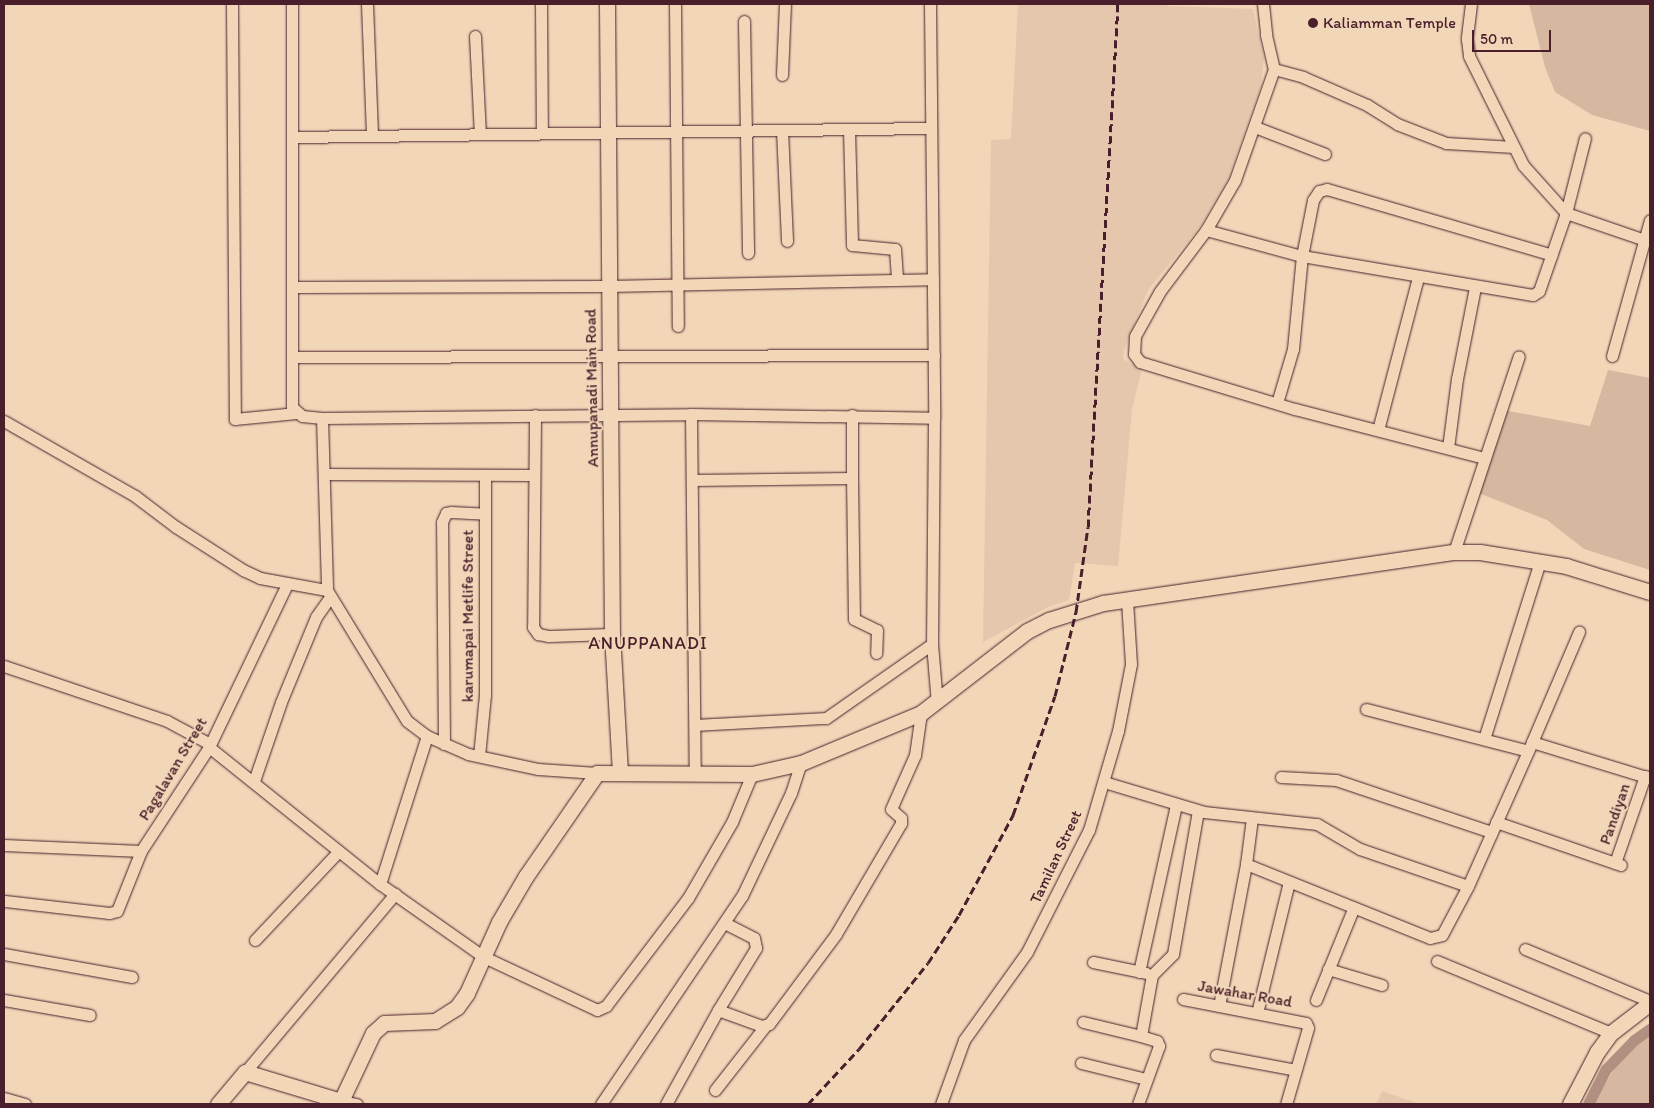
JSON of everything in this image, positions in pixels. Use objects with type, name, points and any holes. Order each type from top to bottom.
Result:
[{"type":"street","points":[[232,4],[235,419],[296,413],[322,418],[691,414],[852,415],[934,418]]},
{"type":"street","points":[[292,4],[292,407],[296,413]]},
{"type":"street","points":[[367,4],[372,136]]},
{"type":"street","points":[[541,4],[542,133]]},
{"type":"street","name":"Annupanadi Main Road","points":[[607,4],[612,634],[620,772]]},
{"type":"street","points":[[675,4],[678,326]]},
{"type":"street","points":[[782,75],[785,4]]},
{"type":"street","points":[[930,4],[934,355],[932,644],[937,703]]},
{"type":"street","points":[[1264,4],[1266,35],[1274,69],[1255,127],[1235,180],[1206,230],[1160,291],[1135,336],[1134,354],[1140,362],[1277,403],[1485,458]]},
{"type":"street","points":[[1471,4],[1467,39],[1469,56],[1523,165],[1566,213],[1645,240]]},
{"type":"street","points":[[744,21],[748,253]]},
{"type":"street","points":[[475,36],[480,134]]},
{"type":"street","points":[[1274,69],[1303,77],[1367,105],[1397,124],[1446,143],[1514,147]]},
{"type":"street","points":[[1255,127],[1324,154]]},
{"type":"street","points":[[293,137],[931,128]]},
{"type":"street","points":[[849,129],[852,246],[895,249],[897,280]]},
{"type":"street","points":[[782,130],[787,241]]},
{"type":"street","points":[[1206,230],[1302,256],[1475,287],[1533,295],[1539,290],[1566,213],[1585,138]]},
{"type":"street","points":[[1277,403],[1293,349],[1302,256],[1312,200],[1319,190],[1327,188],[1552,255]]},
{"type":"street","points":[[1612,356],[1650,220]]},
{"type":"street","points":[[1378,430],[1418,277]]},
{"type":"street","points":[[292,287],[608,286],[933,279]]},
{"type":"street","points":[[1448,448],[1457,379],[1475,287]]},
{"type":"street","points":[[292,356],[609,358],[798,353],[934,355]]},
{"type":"street","points":[[1454,552],[1519,356]]},
{"type":"street","points":[[691,414],[695,775]]},
{"type":"street","points":[[535,415],[533,475],[534,627],[538,634],[548,636],[612,634]]},
{"type":"street","points":[[852,415],[853,614],[857,621],[877,630],[876,653]]},
{"type":"street","points":[[254,781],[281,702],[316,617],[329,593],[326,474],[322,418]]},
{"type":"street","points":[[4,421],[135,496],[176,527],[243,570],[288,584],[329,593],[407,721],[427,736],[444,744],[479,756],[538,769],[695,775],[752,774],[801,763],[920,713],[937,703],[1027,631],[1048,620],[1103,603],[1454,552],[1540,561],[1620,580],[1650,592]]},
{"type":"street","points":[[326,474],[533,475]]},
{"type":"street","name":"karumapai Metlife Street","points":[[479,756],[485,695],[485,475]]},
{"type":"street","points":[[692,480],[852,478]]},
{"type":"street","points":[[444,744],[442,522],[446,513],[451,512],[485,514]]},
{"type":"street","points":[[1484,739],[1540,561]]},
{"type":"street","name":"Pagalavan Street","points":[[5,901],[109,913],[117,911],[141,851],[210,746],[288,584]]},
{"type":"street","name":"Tamilan Street","points":[[941,1104],[964,1040],[1027,952],[1089,830],[1104,782],[1131,664],[1128,600]]},
{"type":"street","points":[[1246,864],[1430,938],[1439,937],[1468,886],[1579,632]]},
{"type":"street","points":[[695,725],[826,718],[932,644]]},
{"type":"street","points":[[4,666],[167,721],[210,746],[380,884],[484,957],[596,1010],[606,1006],[688,898],[732,822],[752,774]]},
{"type":"street","points":[[1366,709],[1484,739],[1530,746],[1648,777]]},
{"type":"street","points":[[715,1090],[836,934],[902,823],[901,818],[891,809],[915,755],[920,713]]},
{"type":"street","points":[[380,884],[427,736]]},
{"type":"street","points":[[600,1104],[742,896],[783,811],[801,763]]},
{"type":"street","points":[[341,1103],[373,1033],[384,1024],[435,1021],[447,1016],[467,994],[500,922],[545,845],[597,772]]},
{"type":"street","points":[[1281,777],[1341,781],[1494,827]]},
{"type":"street","name":"Pandiyan","points":[[1494,827],[1618,864],[1648,777]]},
{"type":"street","points":[[1104,782],[1198,811],[1317,824],[1360,849],[1468,886]]},
{"type":"street","points":[[1140,972],[1176,805]]},
{"type":"street","points":[[1141,1036],[1152,975],[1173,954],[1198,811]]},
{"type":"street","points":[[1219,1006],[1246,864],[1252,818]]},
{"type":"street","points":[[4,845],[141,851]]},
{"type":"street","points":[[255,940],[339,851]]},
{"type":"street","points":[[1257,1013],[1289,882]]},
{"type":"street","points":[[218,1104],[395,894]]},
{"type":"street","points":[[1316,1000],[1354,907]]},
{"type":"street","points":[[666,1104],[757,942],[725,922]]},
{"type":"street","points":[[1524,949],[1650,1002],[1611,1033],[1597,1052],[1570,1104]]},
{"type":"street","points":[[4,954],[132,977]]},
{"type":"street","points":[[1437,961],[1611,1033]]},
{"type":"street","points":[[1093,962],[1152,975]]},
{"type":"street","points":[[1328,969],[1382,985]]},
{"type":"street","name":"Jawahar Road","points":[[1183,999],[1306,1023],[1308,1028],[1286,1104]]},
{"type":"street","points":[[4,1000],[90,1015]]},
{"type":"street","points":[[718,1010],[766,1026]]},
{"type":"street","points":[[1083,1022],[1157,1041],[1158,1046],[1138,1104]]},
{"type":"street","points":[[1216,1055],[1296,1070]]},
{"type":"street","points":[[1081,1063],[1146,1079]]},
{"type":"street","points":[[245,1072],[341,1103],[357,1104]]},
{"type":"street","points":[[4,1098],[25,1104]]},
{"type":"shaded area","points":[[1018,4],[1166,4],[1167,6],[1253,9],[1264,58],[1261,86],[1228,179],[1202,224],[1148,290],[1124,351],[1123,359],[1142,369],[1132,409],[1118,566],[1075,563],[1069,600],[1048,607],[983,642],[991,140],[1011,139]]},
{"type":"shaded area","points":[[1529,4],[1650,4],[1650,131],[1592,115],[1555,92],[1545,67]]},
{"type":"shaded area","points":[[1608,370],[1650,378],[1650,570],[1584,549],[1547,520],[1476,492],[1503,410],[1590,426]]},
{"type":"shaded area","points":[[1650,1034],[1650,1104],[1593,1104],[1614,1069],[1630,1050]]},
{"type":"shaded area","points":[[1382,1091],[1419,1104],[1376,1104]]},
{"type":"waterway","points":[[1588,1104],[1606,1069],[1634,1040],[1650,1029]]},
{"type":"railway","points":[[808,1104],[859,1049],[928,963],[959,915],[1013,815],[1055,696],[1076,612],[1088,527],[1118,4]]},
{"type":"place","name":"Kaliamman Temple","points":[[1313,23]]},
{"type":"district","name":"ANUPPANADI","points":[[648,643]]}]
